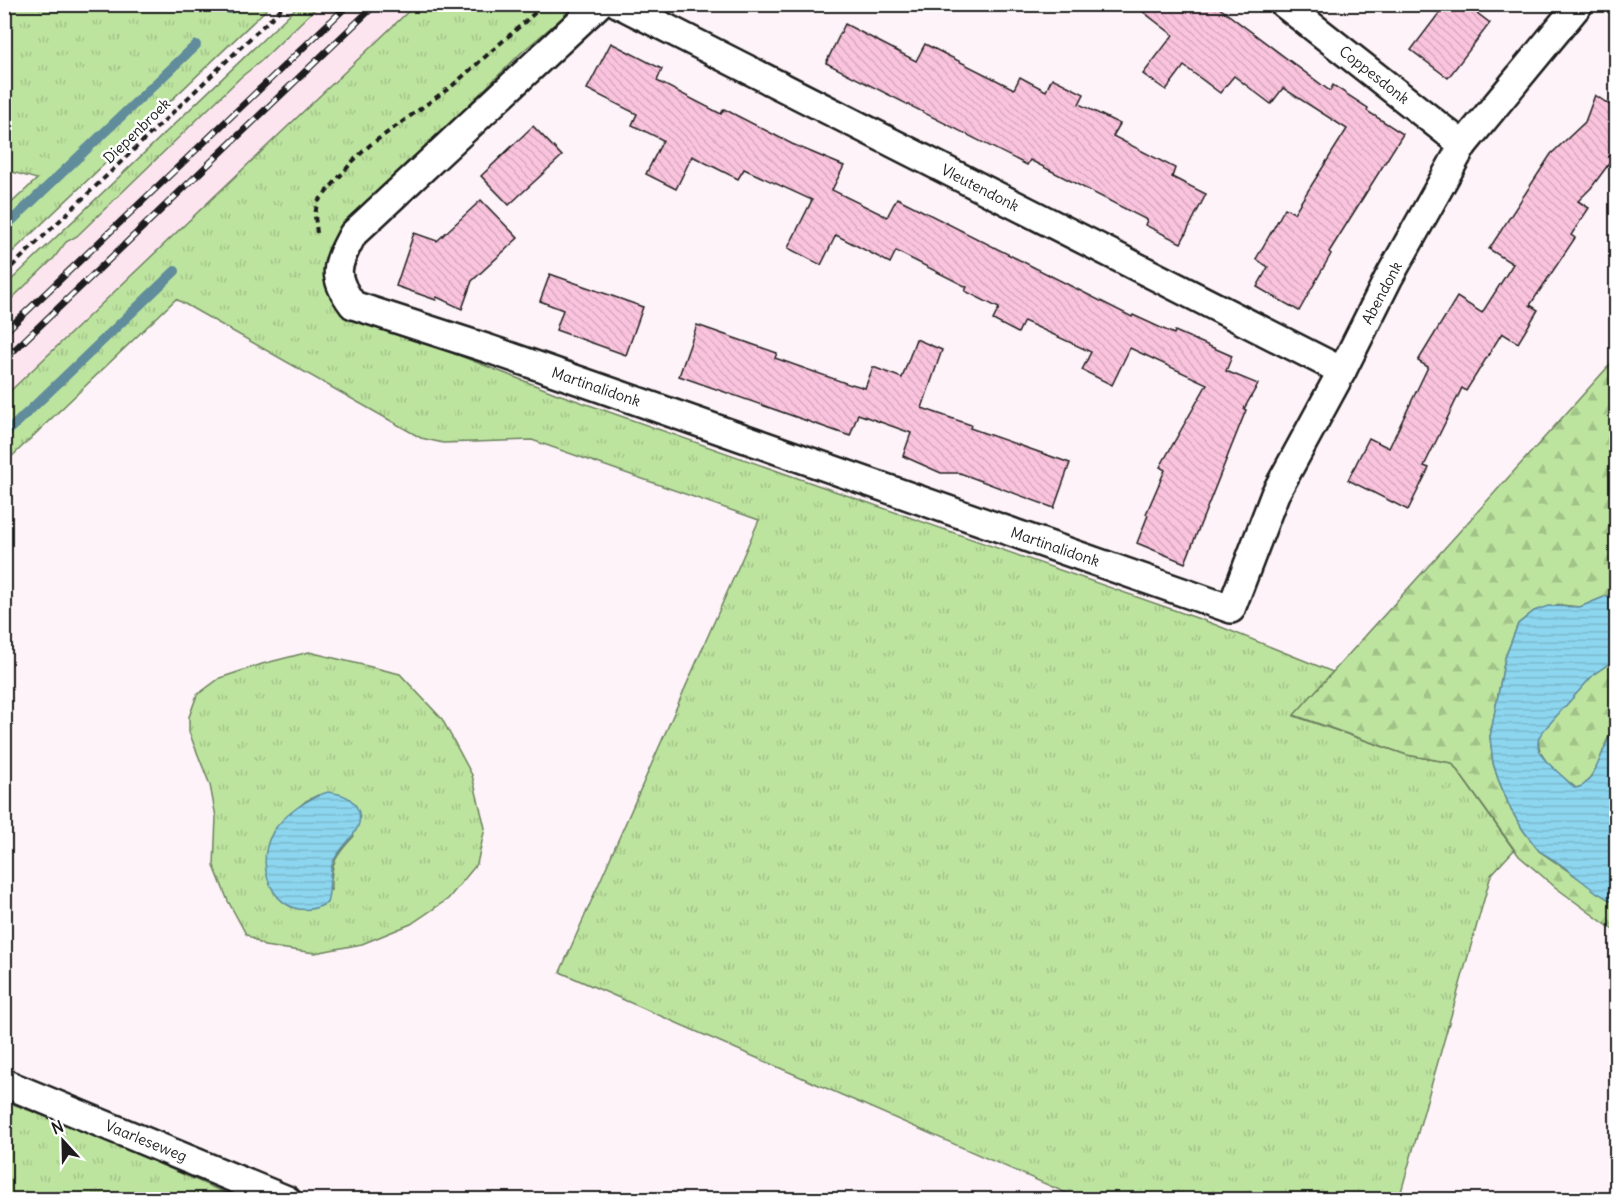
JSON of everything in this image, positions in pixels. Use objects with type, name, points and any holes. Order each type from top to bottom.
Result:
[{"type":"street","points":[[338,262],[353,234],[599,4]]},
{"type":"street","name":"Vleutendonk","points":[[619,4],[1342,370]]},
{"type":"street","name":"Coppesdonk","points":[[1284,4],[1463,145]]},
{"type":"street","name":"Abendonk","points":[[1231,609],[1275,494],[1388,279],[1463,145],[1579,4]]},
{"type":"street","name":"Martinalidonk","points":[[338,262],[339,287],[353,305],[489,350],[1231,609]]},
{"type":"street","name":"Vaarleseweg","points":[[4,1083],[287,1200]]},
{"type":"path","name":"Diepenbroek","points":[[4,274],[286,4]]},
{"type":"path","points":[[338,262],[324,249],[316,228],[317,203],[328,189],[370,145],[452,86],[545,4]]},
{"type":"shaded area","points":[[319,5],[415,5],[5,396],[5,305],[54,258],[67,242],[77,236]]},
{"type":"green space","points":[[5,4],[271,5],[5,259],[5,209],[37,179],[5,170]]},
{"type":"green space","points":[[299,5],[319,5],[77,236],[66,242],[54,258],[5,305],[5,286]]},
{"type":"green space","points":[[415,5],[577,5],[522,52],[373,200],[329,260],[324,275],[328,293],[340,309],[555,393],[1211,623],[1333,672],[1294,716],[1407,755],[1452,763],[1514,850],[1491,875],[1399,1199],[1080,1199],[560,972],[759,520],[532,440],[443,443],[421,438],[176,299],[5,463],[5,396]]},
{"type":"green space","points":[[1616,358],[1616,592],[1580,607],[1561,605],[1534,611],[1518,624],[1505,658],[1490,737],[1493,763],[1498,779],[1511,810],[1523,830],[1539,851],[1616,904],[1616,932],[1555,887],[1519,856],[1452,763],[1407,755],[1294,715]]},
{"type":"green space","points":[[309,652],[400,674],[442,719],[472,775],[485,828],[477,864],[448,899],[411,924],[362,944],[315,953],[264,946],[246,934],[228,901],[214,866],[216,817],[210,785],[189,732],[189,717],[197,695],[220,678]],"holes":[[[318,795],[354,836],[335,861],[331,891],[291,814],[306,801]]]},
{"type":"green space","points":[[1616,655],[1616,728],[1609,736],[1597,767],[1584,786],[1576,788],[1544,759],[1538,744],[1539,735],[1594,674],[1610,663]]},
{"type":"green space","points":[[10,1103],[103,1139],[239,1199],[5,1200],[5,1121]]},
{"type":"water","points":[[1616,592],[1616,655],[1610,663],[1594,674],[1544,730],[1539,738],[1538,746],[1546,761],[1575,788],[1583,786],[1589,780],[1616,728],[1616,904],[1539,851],[1523,830],[1511,810],[1498,779],[1493,763],[1490,737],[1505,658],[1518,624],[1534,611],[1548,606],[1580,607]]},
{"type":"water","points":[[328,792],[350,799],[356,806],[359,822],[353,836],[333,862],[327,903],[310,909],[296,908],[283,902],[274,892],[265,863],[267,847],[277,826],[290,813],[305,802]]},
{"type":"building","points":[[1133,4],[1214,4],[1330,91],[1333,85],[1368,108],[1367,111],[1403,134],[1329,252],[1331,254],[1299,311],[1257,287],[1268,267],[1256,259],[1285,208],[1294,213],[1347,129],[1283,88],[1271,104],[1234,76],[1220,93],[1184,66],[1166,90],[1143,74],[1173,35]]},
{"type":"building","points":[[1446,4],[1465,4],[1490,23],[1448,78],[1411,50]]},
{"type":"building","points":[[845,24],[916,61],[925,44],[1014,89],[1020,77],[1046,91],[1052,78],[1084,94],[1079,104],[1120,124],[1113,136],[1175,168],[1172,177],[1206,194],[1181,243],[1145,225],[1147,220],[1030,160],[1027,165],[826,63]]},
{"type":"building","points":[[611,43],[662,69],[657,81],[721,114],[724,109],[792,144],[844,166],[832,190],[887,217],[897,198],[1132,317],[1133,315],[1174,334],[1175,331],[1232,356],[1226,371],[1258,384],[1244,409],[1246,410],[1185,563],[1137,543],[1148,515],[1146,514],[1165,470],[1160,467],[1207,384],[1130,348],[1112,385],[1082,370],[1091,352],[1024,321],[1018,333],[993,320],[999,308],[965,291],[967,287],[896,251],[890,263],[836,235],[821,265],[788,248],[812,200],[744,169],[738,179],[692,156],[676,189],[646,174],[663,140],[632,125],[637,114],[587,89]]},
{"type":"building","points":[[1595,95],[1617,110],[1617,153],[1591,188],[1578,201],[1589,208],[1571,235],[1575,238],[1530,305],[1538,310],[1518,343],[1502,333],[1466,391],[1462,388],[1424,466],[1429,468],[1408,510],[1348,480],[1369,438],[1389,448],[1428,367],[1418,361],[1457,297],[1482,313],[1513,264],[1489,249],[1551,154],[1585,122]]},
{"type":"building","points":[[533,126],[562,156],[509,205],[481,176]]},
{"type":"building","points":[[481,200],[518,238],[472,281],[462,309],[437,297],[436,300],[396,286],[414,233],[437,241]]},
{"type":"building","points":[[550,274],[643,307],[626,355],[556,330],[563,310],[540,301]]},
{"type":"building","points":[[697,325],[777,353],[775,358],[865,388],[873,367],[902,378],[916,339],[942,350],[922,408],[971,425],[970,428],[1070,463],[1054,508],[960,473],[941,473],[903,456],[911,433],[858,414],[850,436],[679,376]]},
{"type":"waterway","points":[[230,9],[234,4]]},
{"type":"waterway","points":[[4,228],[196,45]]},
{"type":"waterway","points":[[4,435],[175,271]]},
{"type":"railway","points":[[4,333],[349,4]]},
{"type":"railway","points":[[4,360],[376,4]]}]
